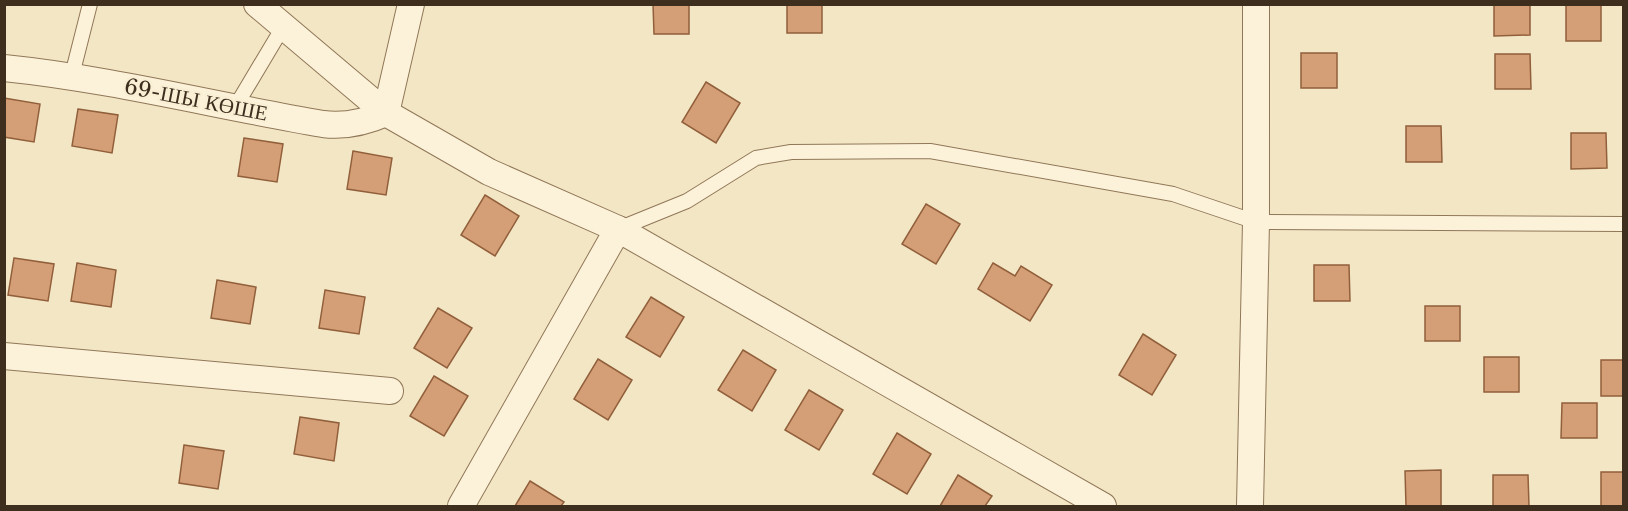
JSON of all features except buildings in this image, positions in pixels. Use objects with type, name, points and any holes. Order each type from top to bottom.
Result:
[{"type":"street","points":[[256,4],[386,113],[489,172],[618,229],[1103,507]]},
{"type":"street","points":[[386,113],[411,4]]},
{"type":"street","points":[[1250,507],[1256,222],[1256,4]]},
{"type":"street","name":"69-ШЫ КӨШЕ","points":[[4,68],[72,75],[234,109],[338,126],[371,120],[386,113]]},
{"type":"street","points":[[462,507],[618,229]]},
{"type":"street","points":[[4,356],[390,391]]},
{"type":"lane","points":[[72,75],[90,4]]},
{"type":"lane","points":[[234,109],[283,27]]},
{"type":"lane","points":[[618,229],[687,201],[756,158],[802,152],[930,151],[1173,194],[1256,222],[1623,224]]}]
